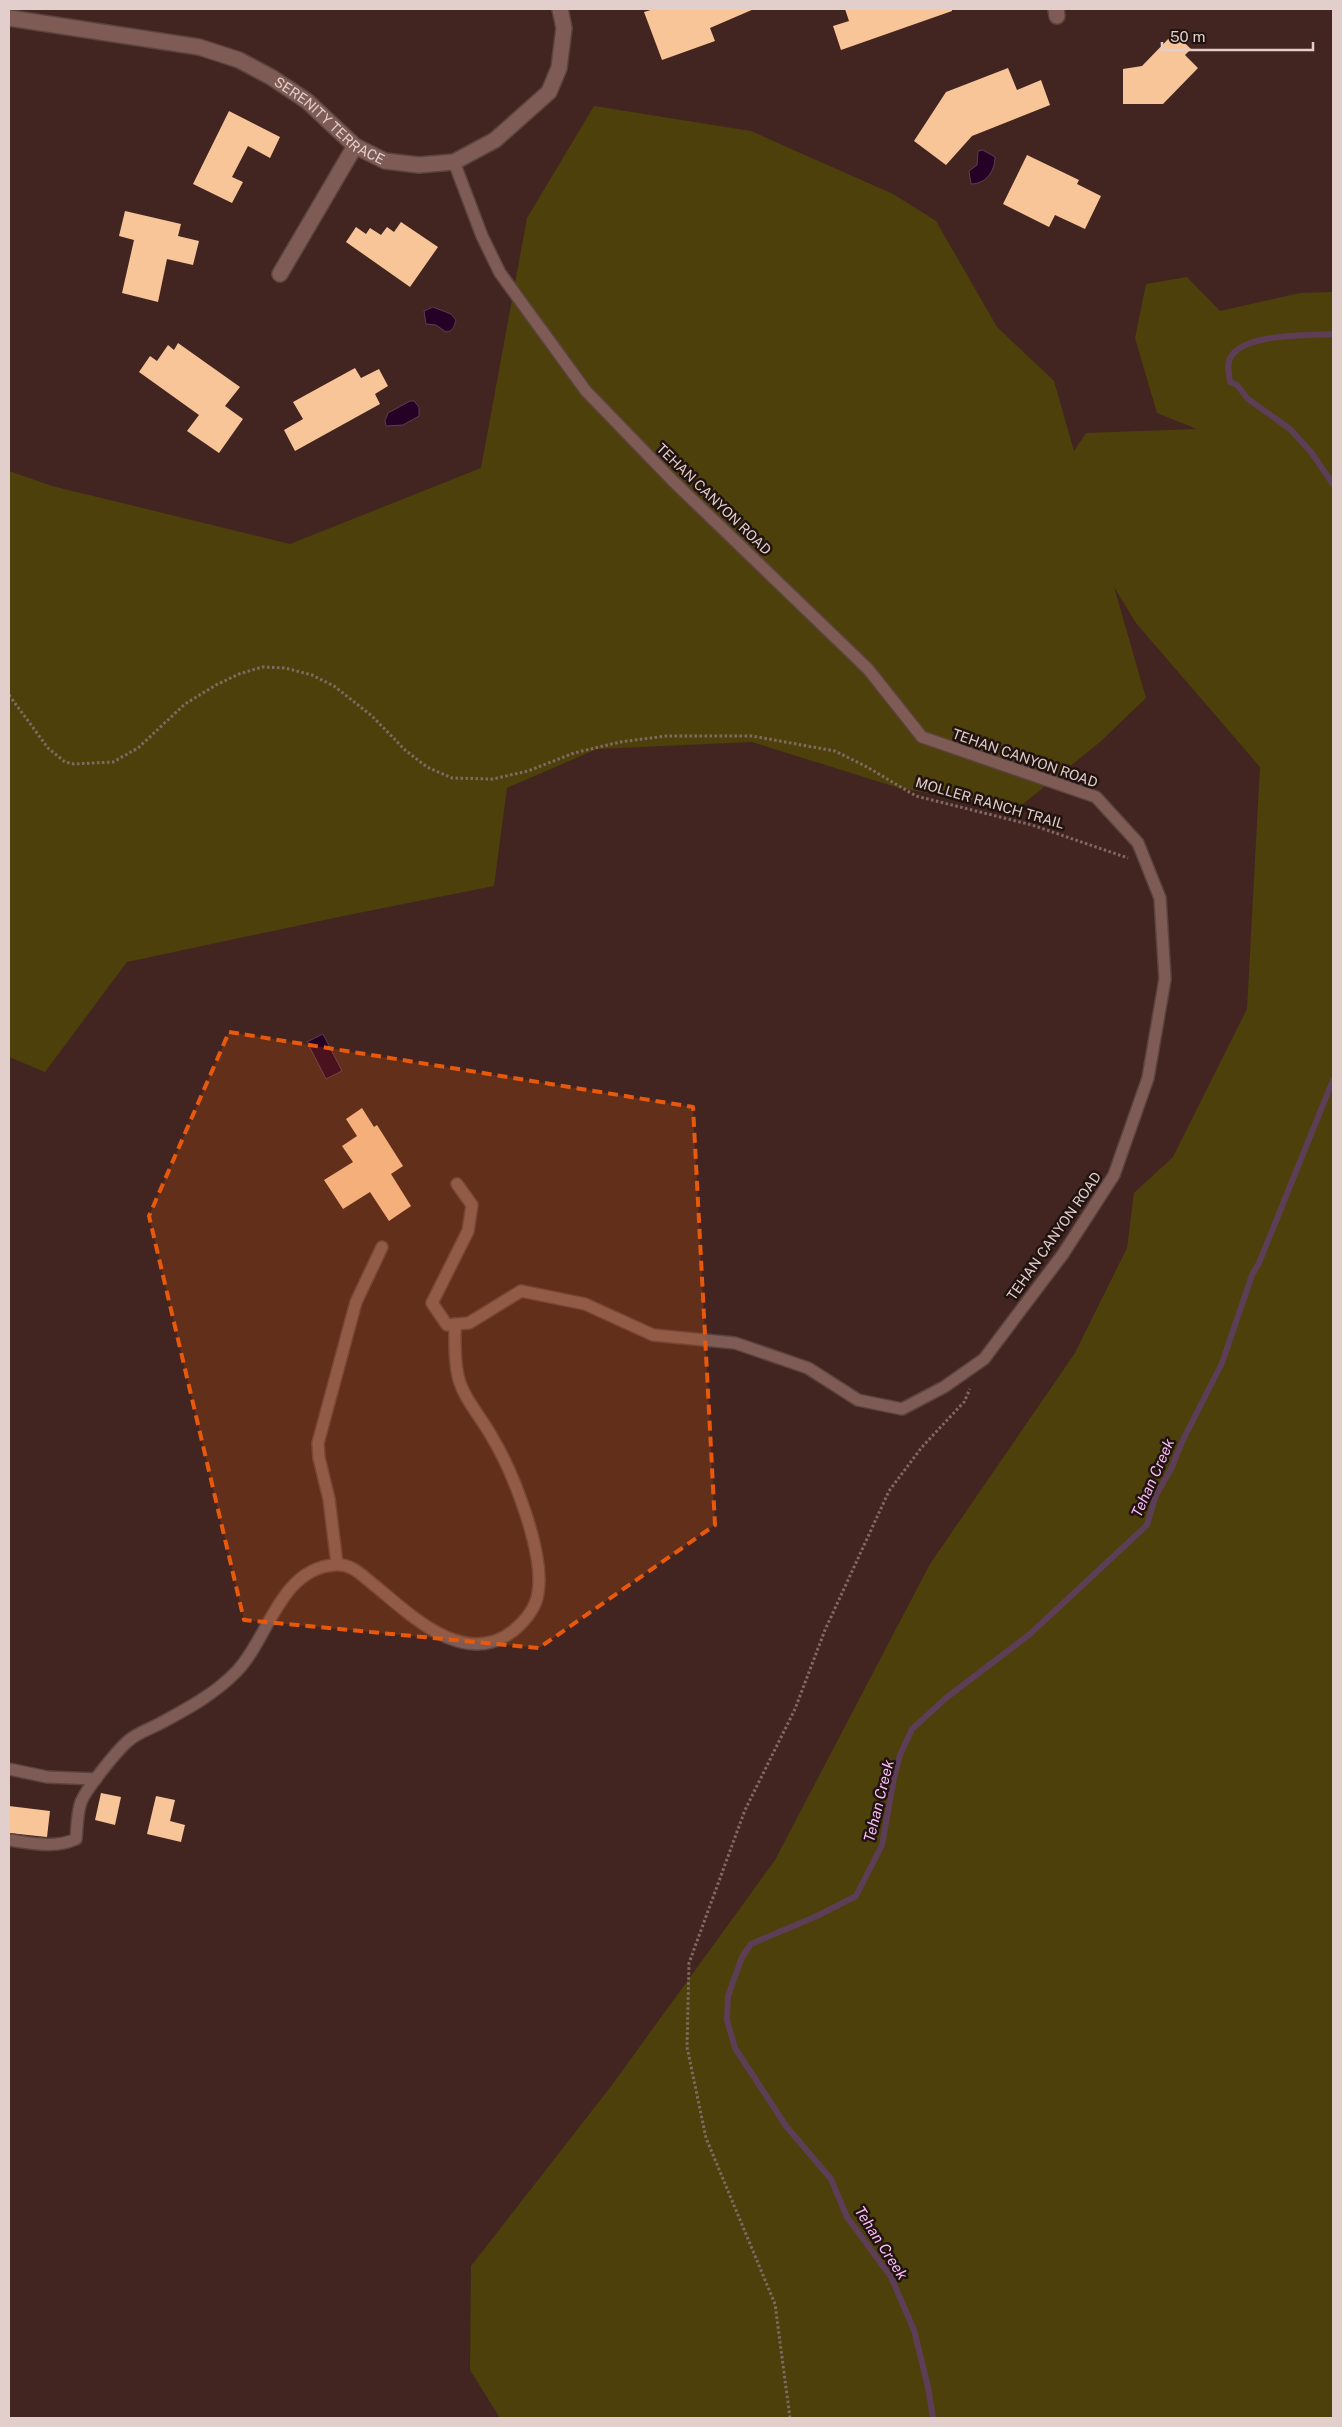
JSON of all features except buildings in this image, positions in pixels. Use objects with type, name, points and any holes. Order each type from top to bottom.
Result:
[{"type":"street","name":"SERENITY TERRACE","points":[[9,18],[199,47],[239,60],[307,100],[355,146],[385,161],[419,165],[454,162],[495,140],[549,92],[559,68],[564,28],[560,9]]},
{"type":"street","points":[[280,274],[355,146]]},
{"type":"lane","name":"TEHAN CANYON ROAD","points":[[454,162],[482,236],[500,273],[586,391],[673,481],[868,669],[922,737],[1096,797],[1138,843],[1160,898],[1165,979],[1148,1078],[1114,1175],[1063,1254],[984,1359],[944,1387],[902,1408],[858,1400],[808,1368],[736,1342],[652,1334],[585,1304],[521,1291],[469,1324],[455,1324]]},
{"type":"lane","points":[[9,1840],[58,1845],[76,1839],[81,1802],[96,1779],[127,1741],[195,1705],[221,1686],[237,1671],[251,1653],[274,1609],[284,1596],[310,1572],[322,1566],[337,1564],[350,1566],[436,1632],[452,1640],[471,1644],[488,1643],[504,1638],[520,1625],[533,1610],[538,1594],[539,1578],[525,1512],[511,1472],[467,1397],[458,1376],[455,1324],[447,1325],[432,1303],[468,1231],[472,1205],[457,1184]]},
{"type":"lane","points":[[337,1564],[329,1499],[319,1458],[318,1442],[356,1302],[382,1247]]},
{"type":"lane","points":[[9,1770],[47,1777],[96,1779]]},
{"type":"path","name":"MOLLER RANCH TRAIL","points":[[9,695],[48,748],[65,762],[74,764],[113,762],[138,748],[185,704],[239,674],[262,667],[285,668],[312,675],[334,686],[372,716],[405,750],[427,767],[452,778],[465,780],[501,777],[528,771],[574,753],[620,742],[666,736],[752,736],[835,751],[867,767],[916,796],[1032,825],[1147,865]]},
{"type":"path","points":[[790,2418],[775,2304],[706,2138],[687,2047],[689,1963],[745,1810],[795,1709],[825,1630],[889,1491],[922,1447],[964,1402],[972,1384]]},
{"type":"highlighted area","points":[[229,1032],[693,1107],[715,1525],[539,1648],[244,1620],[149,1216]]},
{"type":"shaded area","points":[[594,106],[751,131],[893,194],[936,221],[997,327],[1054,381],[1074,451],[1086,433],[1197,429],[1157,413],[1135,338],[1146,284],[1187,277],[1220,311],[1300,293],[1333,292],[1333,2418],[500,2418],[470,2370],[471,2266],[612,2085],[775,1860],[930,1564],[1075,1353],[1127,1248],[1134,1193],[1173,1157],[1247,1009],[1260,767],[1136,623],[1114,587],[1146,698],[1100,742],[1018,808],[899,788],[752,742],[597,749],[507,788],[494,886],[127,962],[45,1072],[9,1057],[9,471],[52,486],[290,544],[481,468],[527,218]]},
{"type":"shaded area","points":[[983,150],[995,157],[995,162],[989,176],[981,182],[971,184],[969,171],[977,165],[978,151]]},
{"type":"shaded area","points":[[433,307],[451,314],[456,320],[452,330],[446,332],[436,325],[426,324],[424,311]]},
{"type":"shaded area","points":[[410,401],[414,401],[419,407],[419,416],[403,425],[386,426],[385,421],[388,413]]},
{"type":"shaded area","points":[[323,1034],[342,1071],[326,1079],[307,1042]]},
{"type":"waterway","name":"Tehan Creek","points":[[1333,334],[1279,337],[1251,343],[1240,348],[1232,355],[1228,368],[1230,382],[1237,385],[1248,399],[1290,429],[1311,452],[1333,484]]},
{"type":"waterway","name":"Tehan Creek","points":[[933,2418],[928,2387],[914,2330],[891,2277],[847,2217],[831,2179],[786,2126],[735,2048],[727,2020],[728,1996],[742,1957],[751,1944],[817,1916],[856,1896],[882,1845],[894,1778],[900,1755],[912,1729],[946,1698],[1030,1634],[1147,1525],[1156,1495],[1171,1469],[1182,1442],[1222,1363],[1252,1275],[1259,1263],[1333,1080]]}]
